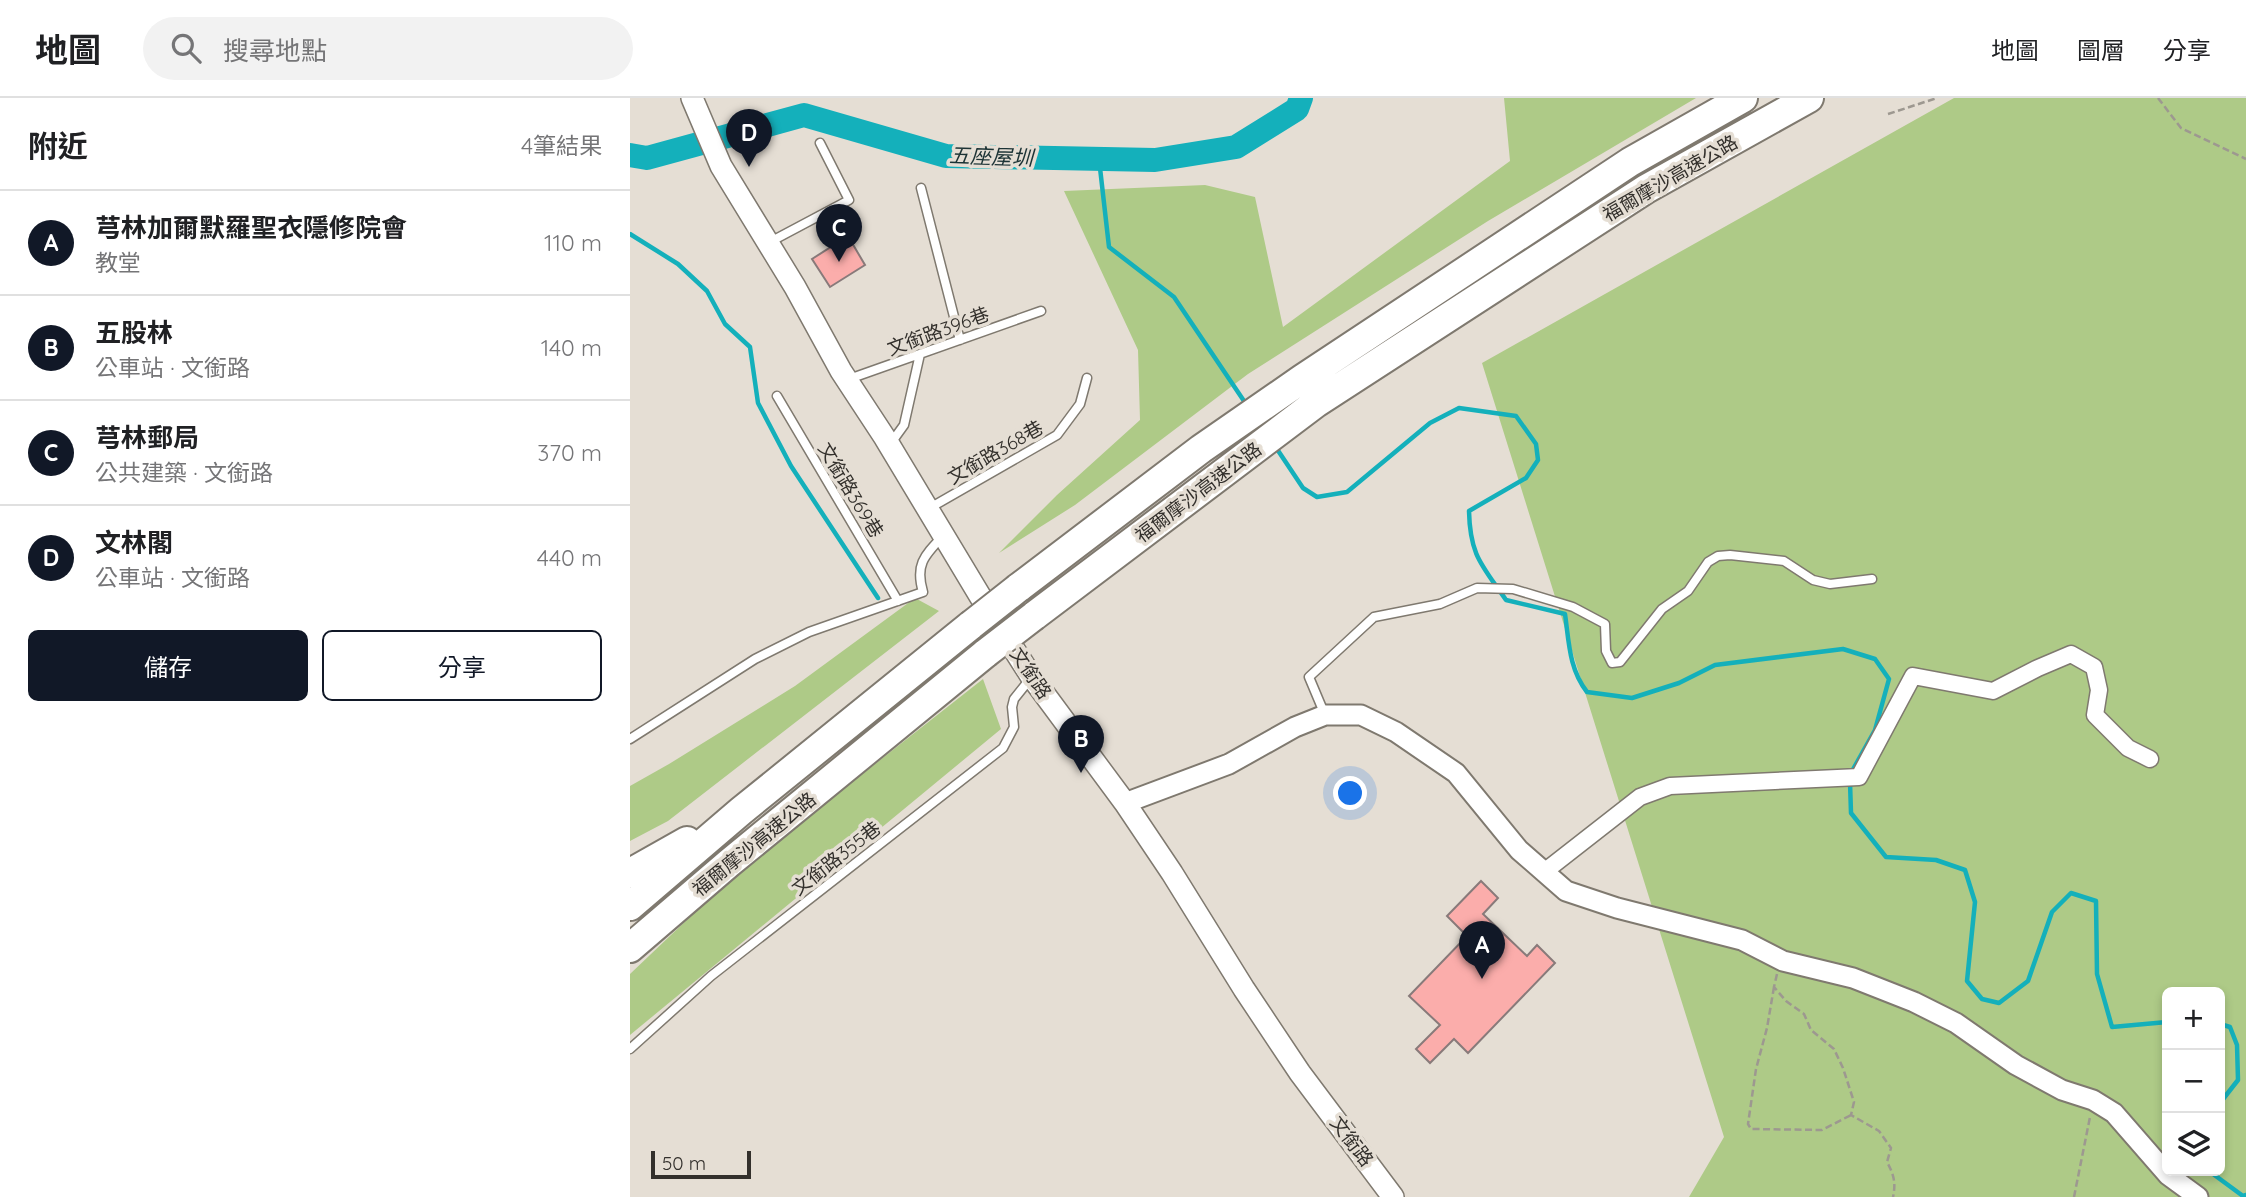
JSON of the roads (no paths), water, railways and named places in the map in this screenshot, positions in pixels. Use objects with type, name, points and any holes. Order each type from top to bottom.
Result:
[{"type":"highway","name":"福爾摩沙高速公路","points":[[630,906],[741,811],[971,625],[1201,449],[1630,162],[1744,98]]},
{"type":"highway","name":"福爾摩沙高速公路","points":[[630,948],[729,863],[986,653],[1316,403],[1646,189],[1809,98]]},
{"type":"highway","points":[[630,873],[741,811]]},
{"type":"highway","points":[[630,960],[729,863]]},
{"type":"main road","name":"文銜路","points":[[693,101],[721,166],[846,380],[1031,676],[1125,803],[1300,1073],[1393,1197]]},
{"type":"street","points":[[1544,872],[1640,797],[1670,786],[1859,777],[1913,676],[1993,691],[2038,667],[2071,654],[2094,667],[2099,690],[2095,715],[2128,748],[2150,760]]},
{"type":"street","points":[[1125,803],[1229,764],[1295,726],[1325,715],[1361,715],[1396,732],[1456,774],[1519,850],[1566,891],[1617,908],[1742,940],[1783,961],[1853,978],[1914,1002],[1956,1023],[2017,1065],[2051,1084],[2093,1100],[2114,1113],[2168,1175],[2198,1197]]},
{"type":"lane","points":[[768,243],[849,200],[820,143]]},
{"type":"lane","points":[[921,188],[960,340]]},
{"type":"lane","name":"文銜路396巷","points":[[846,380],[1041,311]]},
{"type":"lane","points":[[889,446],[904,425],[919,354]]},
{"type":"lane","name":"文銜路368巷","points":[[928,509],[1056,435],[1080,404],[1087,378]]},
{"type":"lane","name":"文銜路369巷","points":[[777,396],[898,600]]},
{"type":"lane","points":[[630,739],[755,660],[809,632],[923,592],[919,577],[924,556],[945,536]]},
{"type":"lane","points":[[1325,715],[1309,677],[1374,617],[1440,604],[1477,588],[1513,589],[1573,607],[1605,624],[1606,651],[1612,663],[1620,662],[1662,609],[1688,591],[1708,562],[1718,556],[1784,562],[1813,580],[1830,584],[1872,579]]},
{"type":"lane","name":"文銜路355巷","points":[[630,1049],[711,976],[1003,748],[1014,727],[1014,699],[1031,676]]},
{"type":"waterway","name":"五座屋圳","points":[[630,155],[647,158],[804,115],[946,156],[1155,160],[1236,147],[1297,109],[1301,98]]},
{"type":"waterway","points":[[1099,159],[1109,247],[1174,297],[1246,404]]},
{"type":"waterway","points":[[630,234],[678,264],[707,291],[725,324],[750,347],[758,403],[791,466],[878,598]]},
{"type":"waterway","points":[[1275,446],[1303,488],[1317,497],[1347,492],[1430,423],[1459,408],[1516,416],[1536,444],[1538,460],[1526,478],[1469,511],[1472,539],[1484,568],[1506,600],[1565,614],[1573,665],[1587,692],[1632,698],[1679,683],[1715,665],[1843,649],[1875,659],[1889,679],[1875,730],[1851,773]]},
{"type":"waterway","points":[[1850,782],[1851,813],[1886,857],[1936,860],[1965,870],[1975,902],[1967,981],[1982,999],[1999,1003],[2028,981],[2052,912],[2071,893],[2096,901],[2097,974],[2112,1027],[2162,1022]]},
{"type":"waterway","points":[[2225,1026],[2230,1027],[2237,1045],[2238,1080],[2225,1097]]},
{"type":"waterway","points":[[2216,1176],[2243,1196],[2246,1195]]},
{"type":"place","name":"文林閣","points":[[749,167]]},
{"type":"place","name":"芎林郵局","points":[[839,262]]},
{"type":"place","name":"五股林","points":[[1081,773]]},
{"type":"place","name":"芎林加爾默羅聖衣隱修院會","points":[[1482,979]]}]
